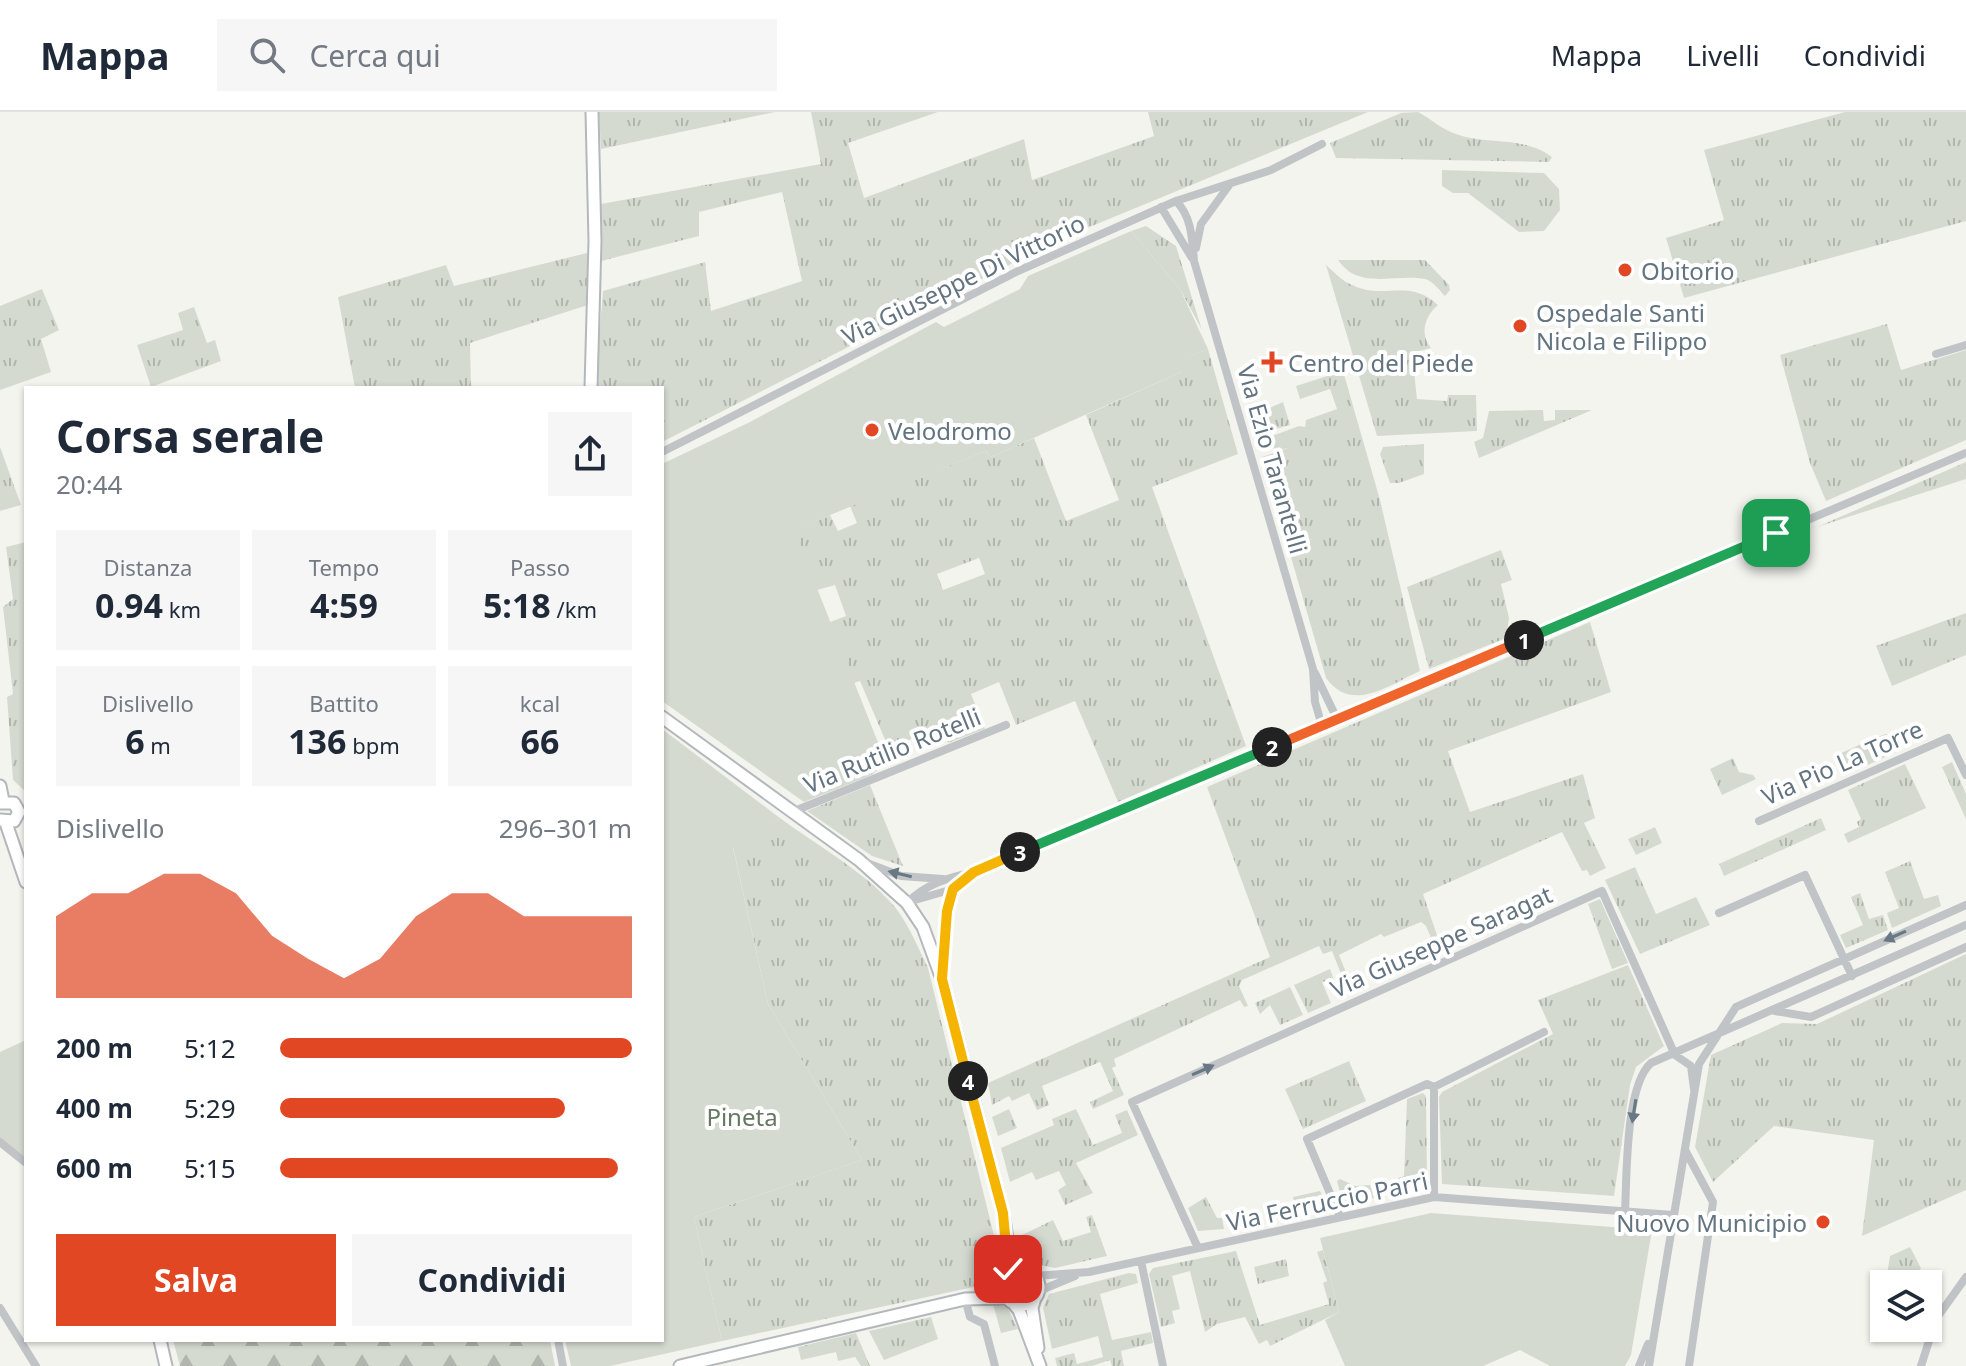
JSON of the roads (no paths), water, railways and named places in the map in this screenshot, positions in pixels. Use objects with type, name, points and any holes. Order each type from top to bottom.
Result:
[{"type":"street","points":[[591,386],[595,241],[592,112]]},
{"type":"street","name":"Via Giuseppe Di Vittorio","points":[[664,451],[1018,271],[1161,207],[1291,161],[1322,144]]},
{"type":"street","points":[[1194,261],[1201,224],[1232,183]]},
{"type":"street","points":[[1176,201],[1184,210],[1192,232],[1194,261]]},
{"type":"street","points":[[1161,207],[1194,261]]},
{"type":"street","name":"Via Ezio Tarantelli","points":[[1194,261],[1313,669]]},
{"type":"street","points":[[1936,354],[1966,345]]},
{"type":"street","points":[[907,903],[921,889],[943,879],[974,872],[1966,453]]},
{"type":"street","points":[[1313,669],[1337,719]]},
{"type":"street","points":[[1313,669],[1315,702],[1322,726]]},
{"type":"street","points":[[664,718],[859,860],[907,903],[923,927],[942,979],[1005,1224],[1018,1256],[1032,1273],[1037,1294],[1032,1308],[1039,1363]]},
{"type":"street","name":"Via Rutilio Rotelli","points":[[792,812],[1006,725]]},
{"type":"street","name":"Via Pio La Torre","points":[[1759,821],[1948,738],[1966,775]]},
{"type":"street","points":[[0,786],[2,802],[14,803],[22,811],[14,821],[3,822],[24,877]]},
{"type":"street","points":[[859,860],[901,876],[943,879]]},
{"type":"street","points":[[907,903],[953,889],[974,872]]},
{"type":"street","points":[[1719,913],[1805,875],[1852,976]]},
{"type":"street","points":[[942,979],[943,929],[953,889]]},
{"type":"street","name":"Via Giuseppe Saragat","points":[[1198,1248],[1132,1102],[1602,891],[1675,1055],[1691,1066],[1694,1089]]},
{"type":"street","points":[[1649,1366],[1699,1064],[1736,1007],[1966,905]]},
{"type":"street","points":[[1625,1211],[1627,1161],[1639,1083],[1644,1069],[1651,1063],[1715,1038],[1966,925]]},
{"type":"street","points":[[1774,1011],[1811,1017],[1966,947]]},
{"type":"street","points":[[1340,1217],[1307,1139],[1427,1084],[1434,1087],[1544,1032]]},
{"type":"street","points":[[1434,1087],[1434,1197]]},
{"type":"street","points":[[0,1142],[24,1161]]},
{"type":"street","points":[[1685,1149],[1713,1202],[1689,1366]]},
{"type":"street","name":"Via Ferruccio Parri","points":[[1032,1273],[1089,1272],[1434,1197],[1673,1215]]},
{"type":"street","points":[[1005,1224],[1005,1279],[1010,1300],[1019,1310],[1039,1363]]},
{"type":"street","points":[[1141,1261],[1163,1366]]},
{"type":"street","points":[[680,1366],[734,1360],[965,1299],[1005,1279],[1017,1269],[1032,1273]]},
{"type":"street","name":"Via Ferruccio Parri","points":[[1037,1294],[1089,1272]]},
{"type":"street","points":[[1921,1366],[1936,1319],[1966,1277]]},
{"type":"street","points":[[965,1299],[1010,1300],[1025,1304],[1037,1294]]},
{"type":"street","points":[[965,1299],[970,1317],[984,1324],[995,1366]]},
{"type":"street","points":[[0,1308],[36,1366]]},
{"type":"street","points":[[1639,1366],[1652,1336]]},
{"type":"street","points":[[160,1342],[166,1366]]},
{"type":"street","points":[[558,1342],[563,1366]]},
{"type":"place","name":"Obitorio","points":[[1625,270]]},
{"type":"place","name":"Ospedale Santi Nicola e Filippo","points":[[1520,326]]},
{"type":"place","name":"Centro del Piede","points":[[1272,362]]},
{"type":"place","name":"Velodromo","points":[[872,430]]},
{"type":"place","name":"Nuovo Municipio","points":[[1823,1222]]},
{"type":"park label","name":"Pineta","points":[[742,1116]]}]
